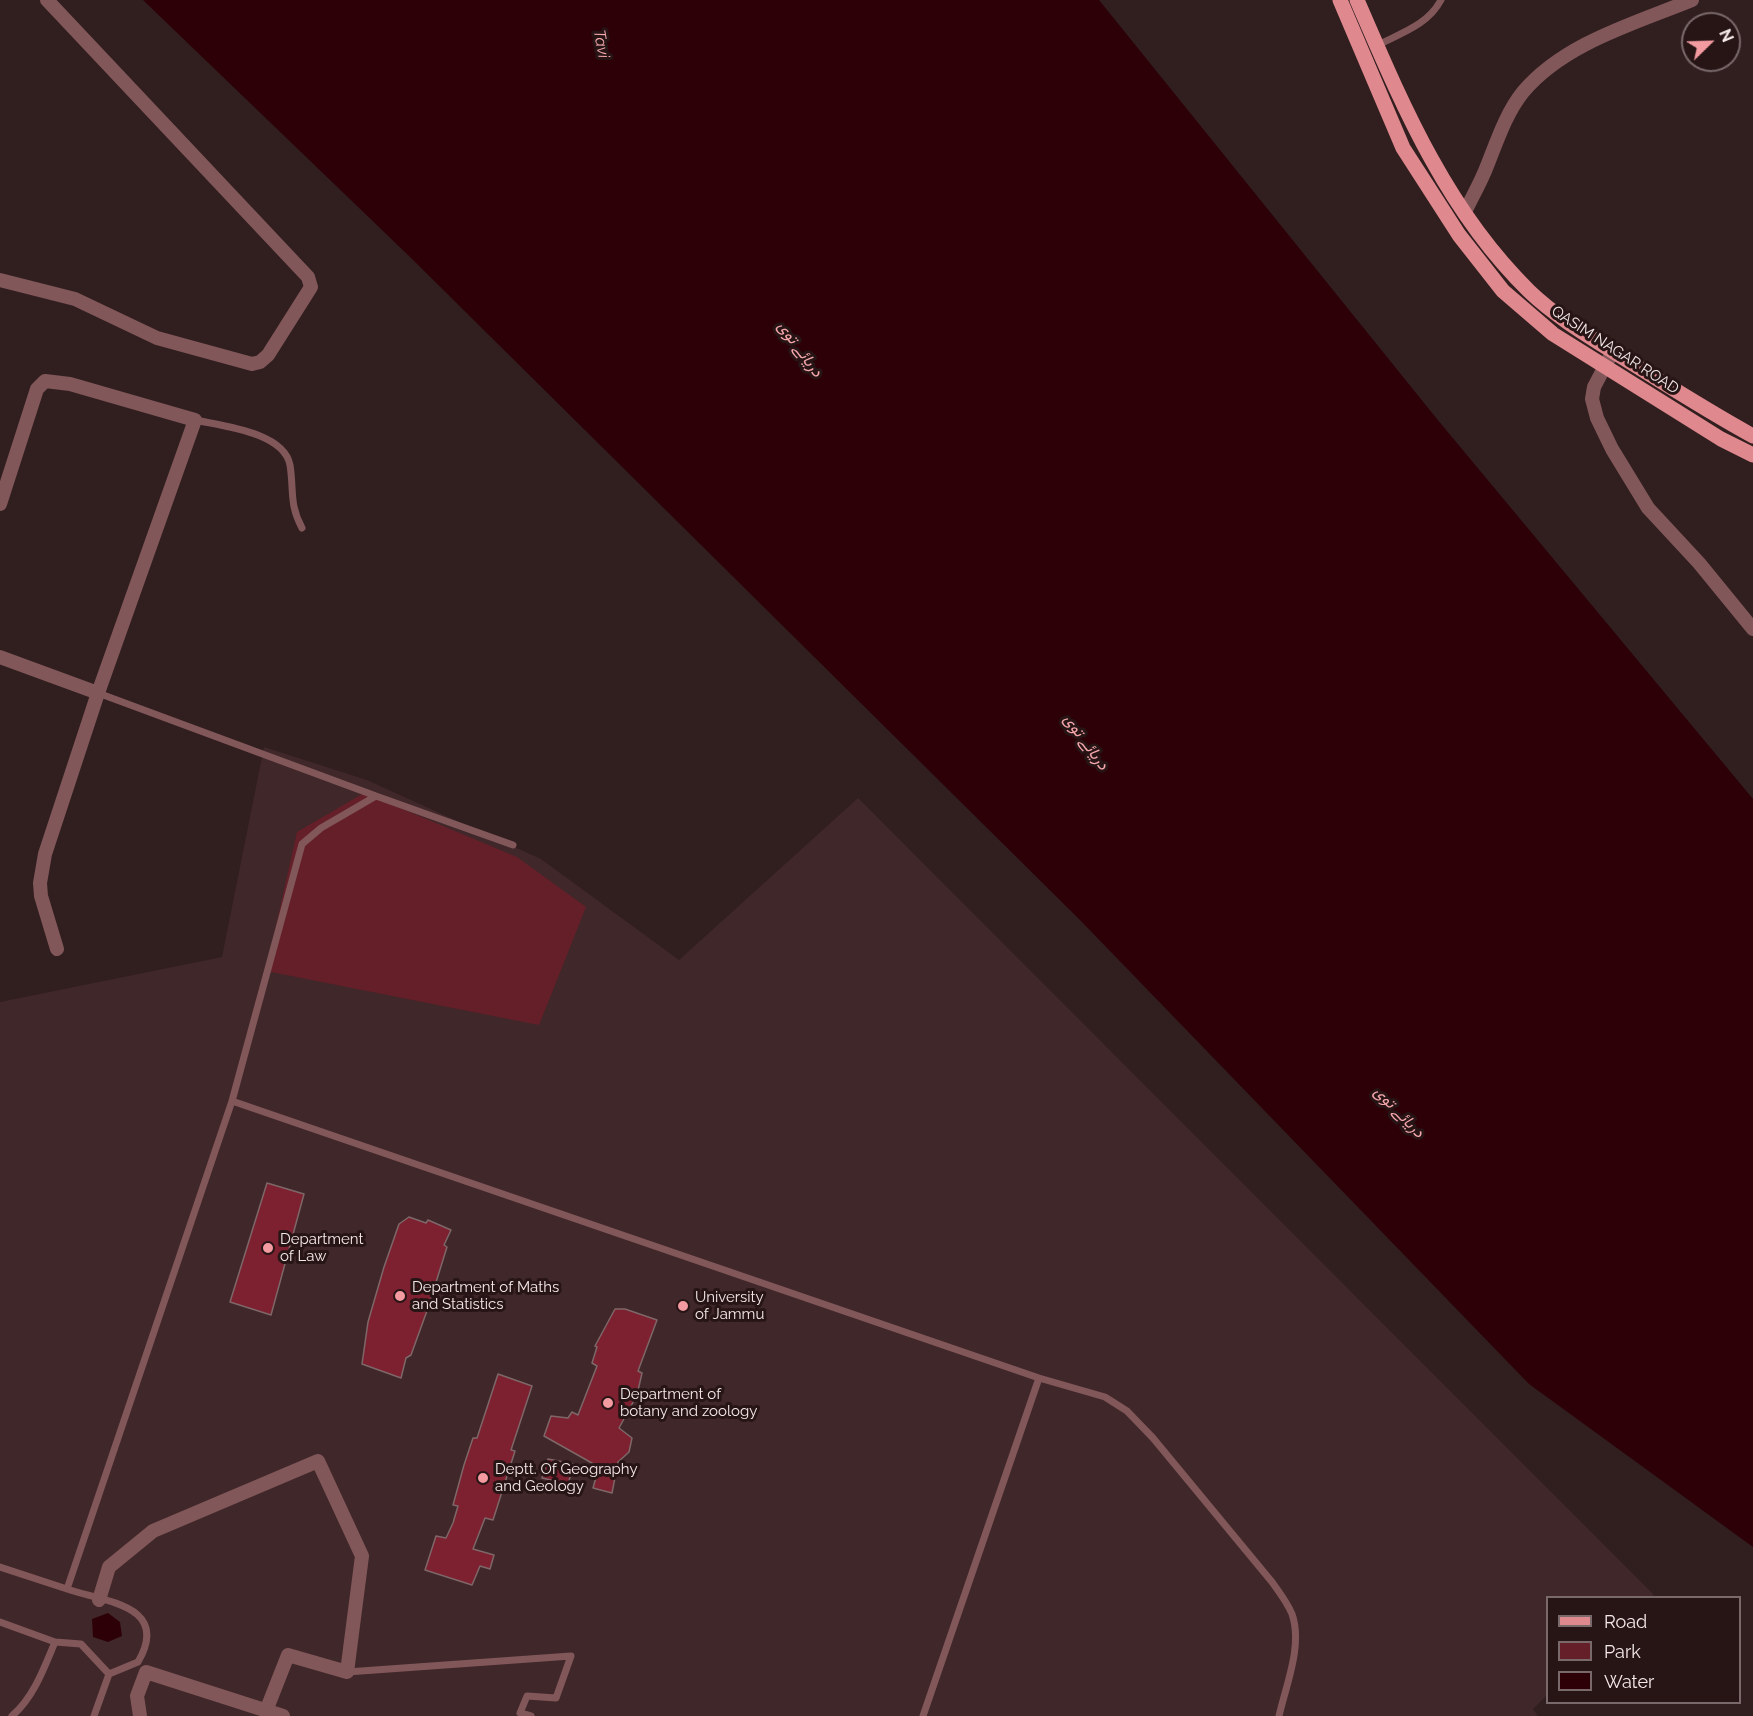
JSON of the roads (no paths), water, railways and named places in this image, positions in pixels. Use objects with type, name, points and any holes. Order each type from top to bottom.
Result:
[{"type":"main road","name":"QASIM NAGAR ROAD","points":[[1340,0],[1403,148],[1478,262],[1503,291],[1528,313],[1604,366],[1721,439],[1753,455]]},
{"type":"main road","name":"QASIM NAGAR ROAD","points":[[1357,0],[1408,119],[1486,242],[1530,292],[1563,319],[1612,351],[1753,435]]},
{"type":"street","points":[[0,280],[58,293],[157,338],[252,364],[260,362],[268,355],[311,287],[308,277],[47,0]]},
{"type":"street","points":[[1465,212],[1487,168],[1500,132],[1522,93],[1538,77],[1586,45],[1692,0]]},
{"type":"street","points":[[1612,351],[1594,387],[1592,399],[1597,418],[1612,449],[1648,508],[1706,571],[1753,629]]},
{"type":"street","points":[[0,504],[37,389],[45,381],[70,384],[195,420],[98,693],[45,854],[40,883],[44,909],[57,950]]},
{"type":"street","points":[[0,657],[98,693]]},
{"type":"street","points":[[99,1600],[109,1567],[153,1531],[318,1461],[362,1556],[346,1672],[288,1655],[266,1711]]},
{"type":"street","points":[[140,1716],[137,1696],[146,1672],[283,1716]]},
{"type":"lane","points":[[1377,46],[1423,22],[1434,12],[1441,0]]},
{"type":"lane","points":[[195,420],[259,436],[280,447],[290,466],[292,508],[302,528]]},
{"type":"lane","points":[[98,693],[513,845]]},
{"type":"lane","points":[[67,1589],[232,1101],[302,844],[316,831],[376,796]]},
{"type":"lane","points":[[232,1101],[1039,1378],[1105,1397],[1127,1411],[1153,1438],[1272,1582],[1288,1606],[1295,1627],[1293,1655],[1279,1716]]},
{"type":"lane","points":[[923,1716],[1039,1378]]},
{"type":"lane","points":[[0,1567],[99,1600],[125,1606],[135,1612],[147,1626],[147,1642],[138,1662],[109,1674],[94,1716]]},
{"type":"lane","points":[[0,1622],[55,1642],[81,1644],[109,1674]]},
{"type":"lane","points":[[12,1716],[23,1706],[37,1683],[55,1642]]},
{"type":"lane","points":[[346,1672],[571,1656],[556,1698],[527,1696],[520,1713],[531,1716]]},
{"type":"water","points":[[143,0],[1099,0],[1437,419],[1753,799],[1753,1547],[1529,1384],[1079,919],[409,256]]},
{"type":"water","points":[[108,1613],[120,1622],[122,1636],[108,1642],[93,1637],[92,1619]]},
{"type":"place","name":"Department of Law","points":[[268,1248]]},
{"type":"place","name":"Department of Maths and Statistics","points":[[400,1296]]},
{"type":"place","name":"University of Jammu","points":[[683,1306]]},
{"type":"place","name":"Department of botany and zoology","points":[[608,1403]]},
{"type":"place","name":"Deptt. Of Geography and Geology","points":[[483,1478]]},
{"type":"water label","name":"Tavi","points":[[601,44]]},
{"type":"water label","name":"دریائے توی","points":[[800,349]]},
{"type":"water label","name":"دریائے توی","points":[[1086,742]]},
{"type":"water label","name":"دریائے توی","points":[[1399,1112]]}]
